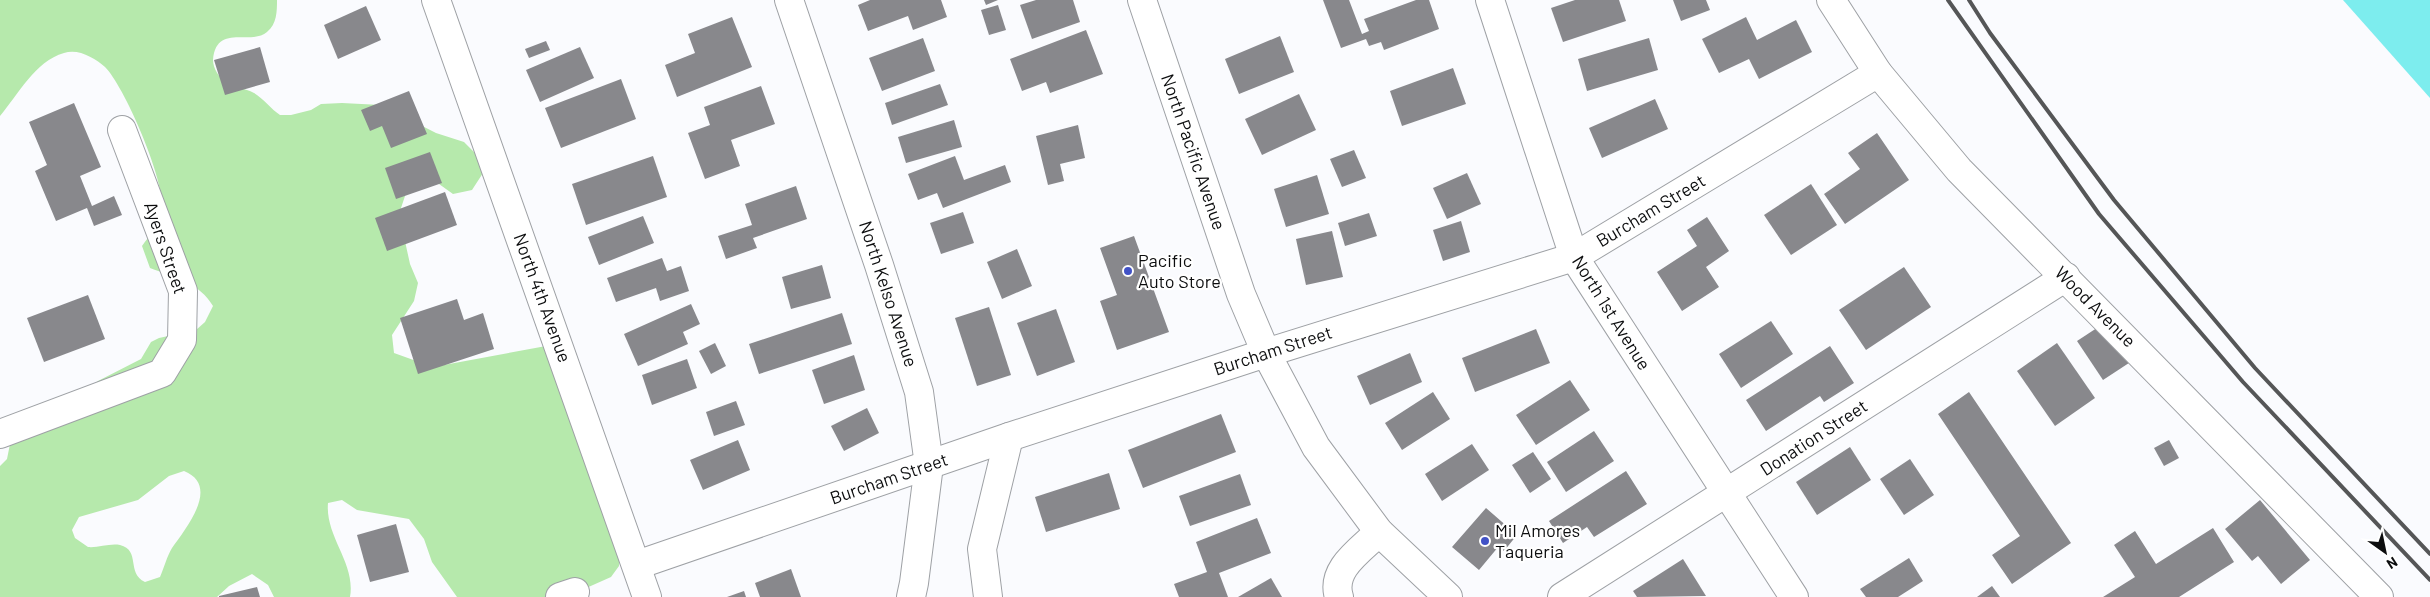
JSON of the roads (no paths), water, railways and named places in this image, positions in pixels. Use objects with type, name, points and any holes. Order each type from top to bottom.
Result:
[{"type":"street","name":"North 4th Avenue","points":[[436,0],[638,565],[647,597]]},
{"type":"street","name":"North Kelso Avenue","points":[[789,0],[920,392],[929,466],[911,597]]},
{"type":"street","name":"North Pacific Avenue","points":[[1142,0],[1241,294],[1266,353],[1316,447],[1379,532],[1448,597]]},
{"type":"street","name":"North 1st Avenue","points":[[1490,0],[1574,257],[1794,597]]},
{"type":"street","name":"Wood Avenue","points":[[1831,0],[1878,73],[1958,170],[2066,277],[2379,597]]},
{"type":"street","name":"Burcham Street","points":[[638,565],[1009,437],[1266,353],[1574,257],[1878,73]]},
{"type":"street","name":"Ayers Street","points":[[0,434],[162,373],[182,340],[183,291],[122,130]]},
{"type":"street","name":"Donation Street","points":[[1562,597],[2066,277]]},
{"type":"street","points":[[988,597],[982,548],[1009,437]]},
{"type":"street","points":[[1339,597],[1336,587],[1339,573],[1379,532]]},
{"type":"water","points":[[2343,0],[2430,0],[2430,98]]},
{"type":"railway","points":[[1948,0],[2099,214],[2243,382],[2430,580]]},
{"type":"railway","points":[[1969,0],[1990,33],[2114,200],[2255,368],[2430,554]]},
{"type":"place","name":"Pacific Auto Store","points":[[1128,271]]},
{"type":"place","name":"Mil Amores Taqueria","points":[[1485,541]]}]
